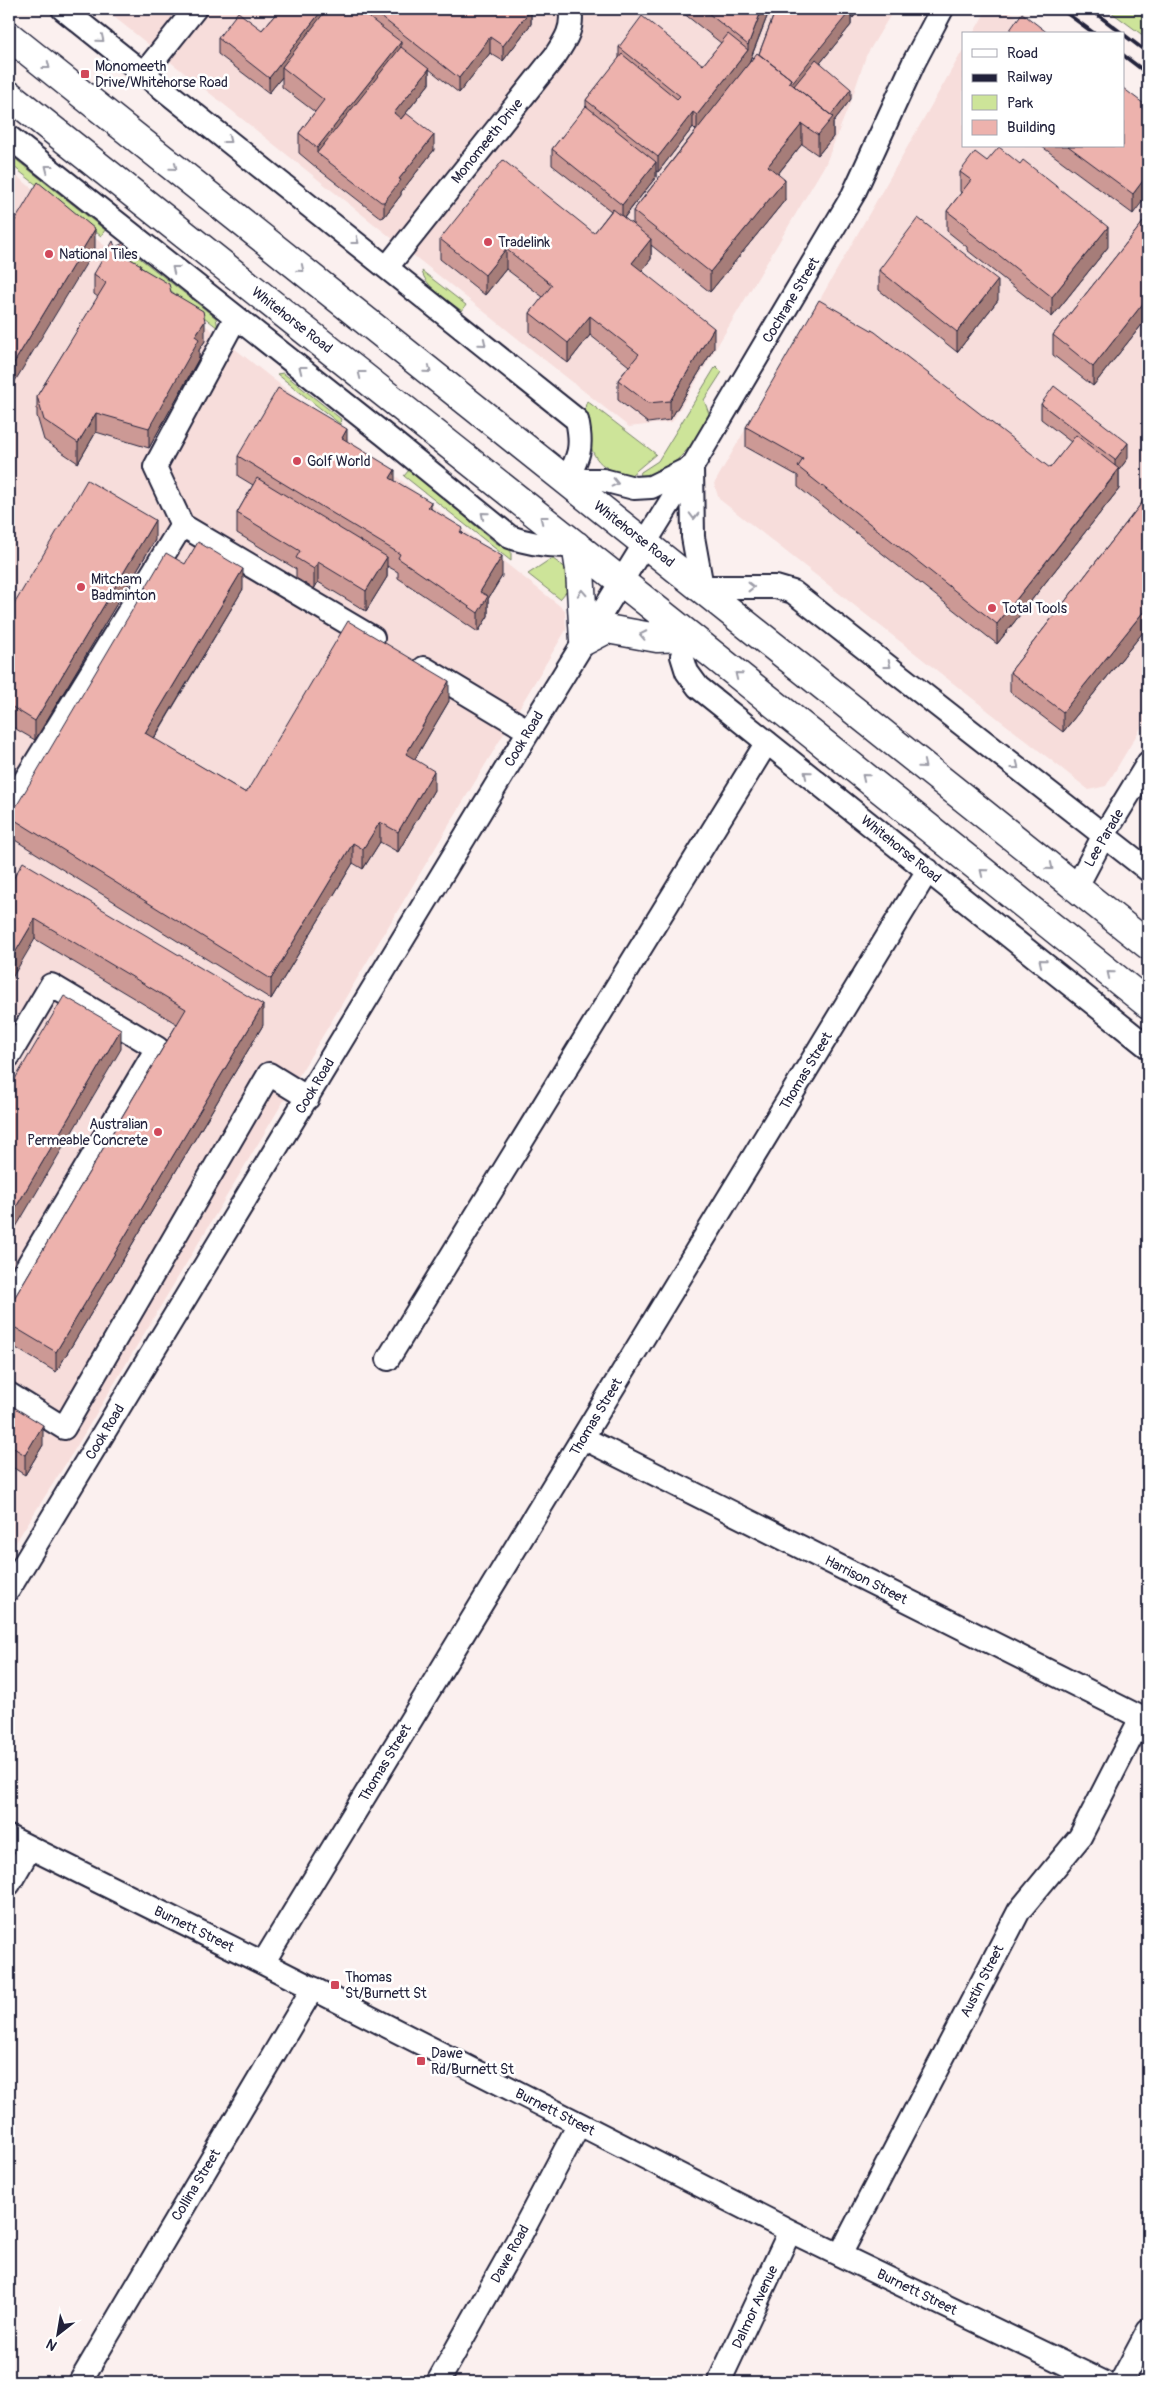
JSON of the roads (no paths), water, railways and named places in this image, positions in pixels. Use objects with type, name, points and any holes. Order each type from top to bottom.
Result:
[{"type":"highway","name":"Whitehorse Road","points":[[9,36],[1148,945]]},
{"type":"highway","name":"Whitehorse Road","points":[[10,99],[576,545],[1148,1004]]},
{"type":"highway","points":[[576,545],[580,570],[584,641],[607,629],[657,638],[691,637]]},
{"type":"street","points":[[63,9],[388,266],[577,420],[581,438],[580,456],[567,480],[603,480],[634,488],[651,487],[692,467],[693,537],[702,588],[776,588],[793,592],[1148,870]]},
{"type":"street","points":[[144,73],[195,9]]},
{"type":"street","name":"Monomeeth Drive","points":[[388,266],[555,56],[568,35],[572,23],[570,9]]},
{"type":"street","name":"Cochrane Street","points":[[621,582],[692,467],[853,195],[914,62],[942,9]]},
{"type":"street","points":[[9,137],[510,537],[529,544],[576,545]]},
{"type":"street","points":[[236,317],[155,467],[182,526],[529,731]]},
{"type":"street","points":[[9,806],[182,526]]},
{"type":"street","name":"Cook Road","points":[[9,1589],[621,582]]},
{"type":"street","name":"Whitehorse Road","points":[[691,637],[682,656],[687,672],[698,687],[1148,1047]]},
{"type":"street","points":[[388,1359],[766,742]]},
{"type":"street","name":"Lee Parade","points":[[1076,888],[1104,835],[1148,763]]},
{"type":"street","name":"Thomas Street","points":[[263,1963],[928,870]]},
{"type":"street","points":[[9,1056],[51,985],[157,1048],[9,1297]]},
{"type":"street","points":[[64,1428],[269,1074],[308,1098]]},
{"type":"street","points":[[9,1394],[96,1446]]},
{"type":"street","name":"Harrison Street","points":[[583,1438],[1145,1720]]},
{"type":"street","name":"Austin Street","points":[[840,2255],[1019,1911],[1080,1837],[1145,1720]]},
{"type":"street","name":"Burnett Street","points":[[9,1837],[313,1988],[790,2231],[1103,2382]]},
{"type":"street","points":[[9,1884],[30,1848]]},
{"type":"street","name":"Collina Street","points":[[80,2382],[313,1988]]},
{"type":"street","name":"Dawe Road","points":[[438,2382],[517,2242],[579,2124]]},
{"type":"street","name":"Dalmor Avenue","points":[[719,2382],[790,2231]]},
{"type":"street","points":[[1120,2382],[1148,2331]]},
{"type":"railway","points":[[1061,9],[1092,32]]},
{"type":"railway","points":[[1090,9],[1120,32]]},
{"type":"railway","points":[[1124,35],[1148,53]]},
{"type":"railway","points":[[1124,56],[1148,74]]},
{"type":"place","name":"Monomeeth Drive/Whitehorse Road","points":[[85,74]]},
{"type":"place","name":"Tradelink","points":[[488,242]]},
{"type":"place","name":"National Tiles","points":[[49,254]]},
{"type":"place","name":"Golf World","points":[[297,461]]},
{"type":"place","name":"Mitcham Badminton","points":[[81,587]]},
{"type":"place","name":"Total Tools","points":[[992,608]]},
{"type":"place","name":"Australian Permeable Concrete","points":[[158,1132]]},
{"type":"place","name":"Thomas St/Burnett St","points":[[335,1985]]},
{"type":"place","name":"Dawe Rd/Burnett St","points":[[421,2061]]}]
